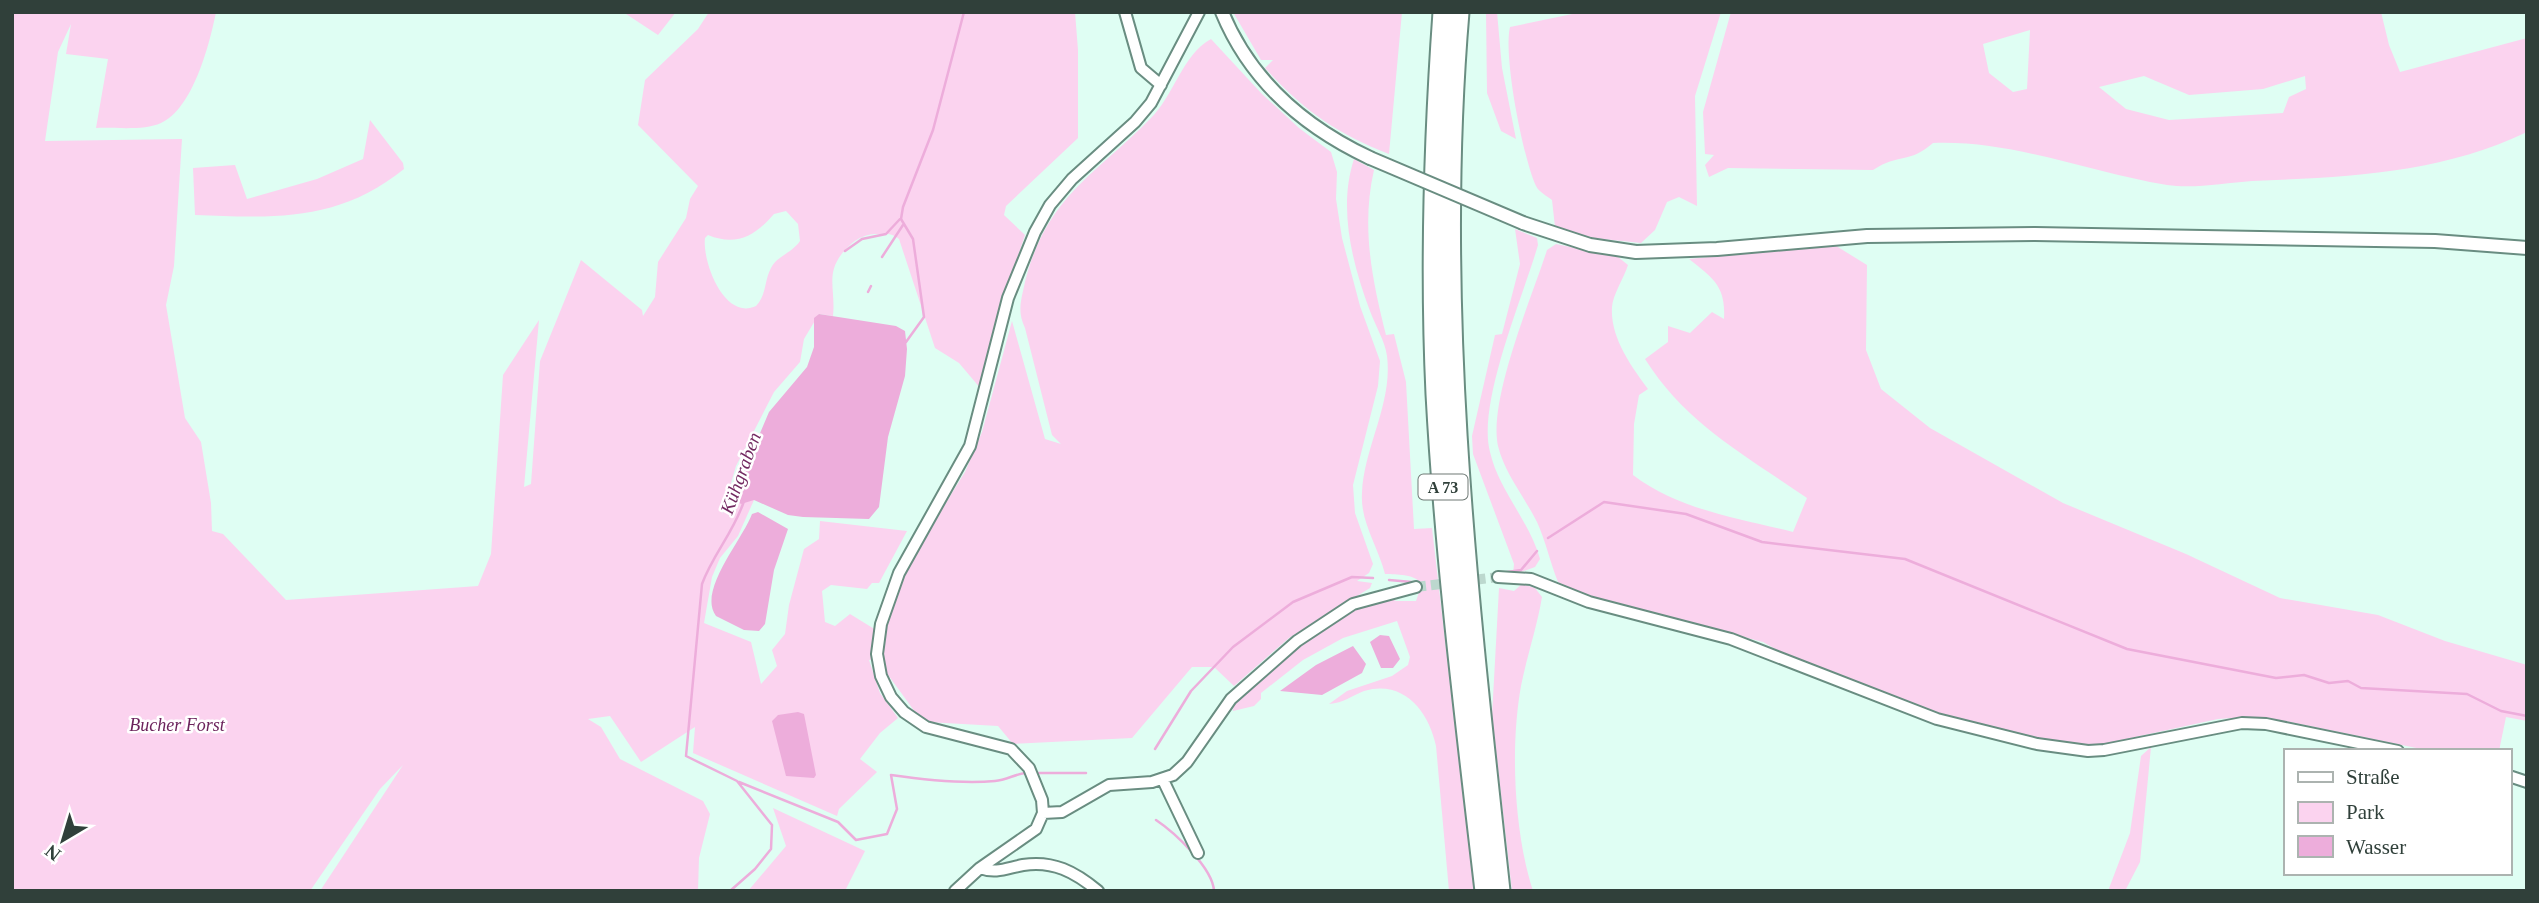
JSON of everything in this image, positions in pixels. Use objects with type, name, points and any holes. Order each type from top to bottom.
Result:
[{"type":"highway","name":"A 73","points":[[1443,12],[1434,213],[1436,393],[1447,535],[1485,891]]},
{"type":"highway","name":"A 73","points":[[1459,12],[1448,214],[1452,390],[1458,482],[1500,891]]},
{"type":"street","points":[[1125,12],[1141,68],[1160,85]]},
{"type":"street","points":[[956,891],[980,869],[1028,836],[1038,827],[1043,813],[1031,772],[1011,749],[932,729],[909,717],[891,697],[881,676],[877,654],[881,624],[899,573],[970,446],[1008,298],[1022,261],[1051,205],[1072,180],[1135,122],[1160,85],[1199,12]]},
{"type":"street","points":[[1222,12],[1239,48],[1277,96],[1330,138],[1370,158],[1523,223],[1590,245],[1636,251],[1717,249],[1867,236],[2035,234],[2435,241],[2527,248]]},
{"type":"street","points":[[1498,577],[1531,579],[1589,602],[1731,639],[1937,719],[2037,744],[2088,751],[2136,745],[2220,725],[2266,724],[2388,749]]},
{"type":"street","points":[[1043,813],[1062,812],[1109,785],[1163,780],[1187,762],[1231,699],[1297,641],[1339,612],[1367,599],[1416,587]]},
{"type":"street","points":[[1163,780],[1198,853]]},
{"type":"street","points":[[980,869],[993,872],[1023,866],[1051,865],[1072,872],[1098,891]]},
{"type":"green space","name":"Bucher Forst","points":[[12,12],[216,12],[198,74],[182,104],[161,123],[138,128],[96,128],[108,59],[66,54],[71,24],[58,52],[45,141],[182,139],[174,266],[166,305],[185,418],[201,442],[211,503],[212,531],[223,534],[286,600],[478,586],[491,554],[503,375],[539,320],[524,487],[531,484],[540,361],[581,260],[642,310],[643,316],[655,297],[658,262],[686,218],[690,199],[698,186],[638,125],[645,80],[698,29],[709,12],[1075,12],[1078,138],[1006,206],[1004,215],[1025,235],[999,314],[981,389],[959,363],[935,348],[899,239],[887,234],[867,235],[852,244],[836,263],[832,279],[833,316],[819,314],[804,339],[800,362],[774,392],[736,466],[722,514],[732,499],[754,500],[738,536],[720,558],[712,577],[704,623],[751,642],[761,684],[777,666],[772,650],[785,634],[789,605],[804,549],[819,539],[820,521],[907,531],[879,583],[872,583],[867,589],[831,585],[822,591],[825,622],[835,626],[850,614],[876,630],[875,659],[869,660],[880,693],[898,718],[880,733],[860,759],[877,772],[839,809],[837,816],[693,753],[695,727],[641,762],[610,716],[588,719],[601,727],[620,759],[703,801],[710,814],[699,858],[698,891],[320,891],[403,765],[380,789],[310,891],[12,891]],"holes":[[[786,211],[798,224],[800,241],[774,264],[756,306],[744,308],[734,305],[725,297],[711,274],[705,238],[708,235],[728,240],[745,237],[760,228],[774,214]]]},
{"type":"green space","points":[[623,12],[676,12],[658,35]]},
{"type":"green space","points":[[1233,12],[1402,12],[1389,154],[1336,129],[1293,96],[1265,68],[1273,60],[1261,60]]},
{"type":"green space","points":[[1486,12],[1497,12],[1502,68],[1516,139],[1501,131],[1487,93]]},
{"type":"green space","points":[[1582,12],[1721,12],[1695,96],[1697,206],[1679,197],[1667,202],[1655,230],[1641,243],[1594,238],[1555,227],[1552,200],[1536,186],[1525,153],[1509,60],[1510,27]]},
{"type":"green space","points":[[1731,12],[2381,12],[2389,45],[2400,72],[2527,38],[2527,132],[2461,157],[2357,175],[2177,186],[1992,146],[1933,143],[1917,154],[1873,170],[1728,168],[1709,177],[1705,165],[1714,155],[1705,154],[1703,112]],"holes":[[[2030,30],[2027,89],[2013,92],[1989,73],[1983,44]],[[2144,76],[2189,95],[2263,89],[2305,76],[2306,89],[2289,97],[2283,113],[2169,120],[2126,109],[2099,87]]]},
{"type":"green space","points":[[1211,39],[1262,94],[1299,128],[1331,152],[1337,172],[1336,199],[1342,238],[1360,306],[1380,361],[1378,386],[1353,485],[1355,513],[1373,564],[1369,573],[1357,581],[1372,583],[1370,588],[1289,638],[1234,686],[1214,667],[1192,667],[1132,738],[1013,744],[998,726],[927,722],[918,716],[883,668],[881,644],[901,575],[965,472],[982,432],[1012,321],[1045,439],[1061,444],[1052,435],[1021,316],[1022,295],[1034,253],[1059,208],[1091,173],[1150,119],[1166,99],[1185,65],[1201,46]]},
{"type":"green space","points":[[370,120],[403,163],[404,169],[379,186],[355,199],[305,213],[252,217],[195,215],[193,168],[235,165],[247,199],[317,179],[363,159]]},
{"type":"green space","points":[[1354,159],[1374,170],[1368,212],[1370,253],[1386,335],[1394,334],[1406,382],[1414,529],[1432,528],[1474,891],[1449,891],[1436,746],[1433,733],[1421,710],[1403,694],[1378,689],[1364,691],[1329,704],[1347,691],[1392,676],[1408,665],[1410,657],[1397,621],[1343,638],[1303,660],[1261,693],[1261,699],[1254,706],[1233,711],[1248,687],[1284,656],[1323,628],[1355,608],[1387,597],[1396,601],[1416,601],[1422,584],[1410,576],[1385,574],[1362,504],[1364,476],[1386,391],[1388,373],[1386,350],[1363,293],[1349,235],[1347,197]]},
{"type":"green space","points":[[1515,229],[1537,238],[1538,245],[1496,379],[1488,431],[1494,466],[1529,531],[1540,559],[1535,567],[1513,575],[1514,564],[1473,454],[1472,436],[1495,335],[1502,334],[1520,264]]},
{"type":"green space","points":[[1556,244],[1618,257],[1628,265],[1616,291],[1612,318],[1623,351],[1648,389],[1639,395],[1634,424],[1633,475],[1670,497],[1730,517],[1793,532],[1807,498],[1718,437],[1698,420],[1661,382],[1645,359],[1668,342],[1668,326],[1690,333],[1712,312],[1724,319],[1723,298],[1716,284],[1689,259],[1833,244],[1867,265],[1866,350],[1881,389],[1930,428],[2063,503],[2186,554],[2280,598],[2378,615],[2445,641],[2527,665],[2527,721],[2506,717],[2499,749],[2421,749],[2290,722],[2248,717],[2218,719],[2103,744],[2062,744],[1918,708],[1795,660],[1763,642],[1584,595],[1558,582],[1537,522],[1510,475],[1498,446],[1499,403],[1505,376],[1547,250]]},
{"type":"green space","points":[[1522,584],[1535,588],[1542,597],[1521,686],[1515,762],[1518,816],[1533,891],[1512,891],[1492,716],[1499,588],[1514,591]]},
{"type":"green space","points":[[2151,747],[2140,862],[2125,891],[2108,891],[2130,833],[2141,756]]},
{"type":"green space","points":[[773,808],[865,851],[845,891],[748,891],[786,846]]},
{"type":"water","points":[[819,314],[896,326],[905,331],[905,376],[888,437],[879,507],[869,519],[788,515],[754,500],[741,504],[730,495],[742,460],[758,438],[769,412],[807,367],[814,347],[814,318]]},
{"type":"water","points":[[758,512],[788,529],[774,570],[765,624],[759,631],[744,630],[716,616],[712,605],[712,593],[717,579],[752,514]]},
{"type":"water","points":[[1380,635],[1389,636],[1400,659],[1393,668],[1381,668],[1370,642]]},
{"type":"water","points":[[1353,646],[1366,664],[1362,673],[1322,695],[1280,691],[1316,665]]},
{"type":"water","points":[[798,712],[804,714],[816,775],[814,778],[786,776],[772,721],[778,715]]},
{"type":"waterway","name":"Kühgraben","points":[[906,342],[924,317],[913,239],[901,219],[903,207],[933,130],[964,12]]},
{"type":"waterway","points":[[845,251],[862,239],[886,234],[900,219]]},
{"type":"waterway","points":[[882,257],[903,225]]},
{"type":"waterway","points":[[868,292],[871,286]]},
{"type":"waterway","name":"Kühgraben","points":[[730,891],[755,869],[771,849],[772,825],[737,781],[686,756],[702,584],[744,501]]},
{"type":"waterway","points":[[1548,538],[1604,502],[1686,514],[1762,542],[1905,559],[2127,649],[2276,678],[2304,675],[2329,683],[2348,681],[2361,688],[2467,694],[2501,711],[2527,716]]},
{"type":"waterway","points":[[1494,574],[1521,570],[1537,551]]},
{"type":"waterway","points":[[1155,749],[1191,691],[1233,647],[1293,602],[1352,577],[1373,578]]},
{"type":"waterway","points":[[1389,580],[1412,582]]},
{"type":"waterway","points":[[739,782],[838,822],[856,840],[887,834],[897,809],[891,775],[969,782],[999,780],[1027,773]]},
{"type":"waterway","points":[[1034,773],[1086,773]]},
{"type":"waterway","points":[[1156,820],[1173,833],[1200,862],[1212,882],[1214,891]]},
{"type":"tunnel","points":[[1416,587],[1498,577]]}]
